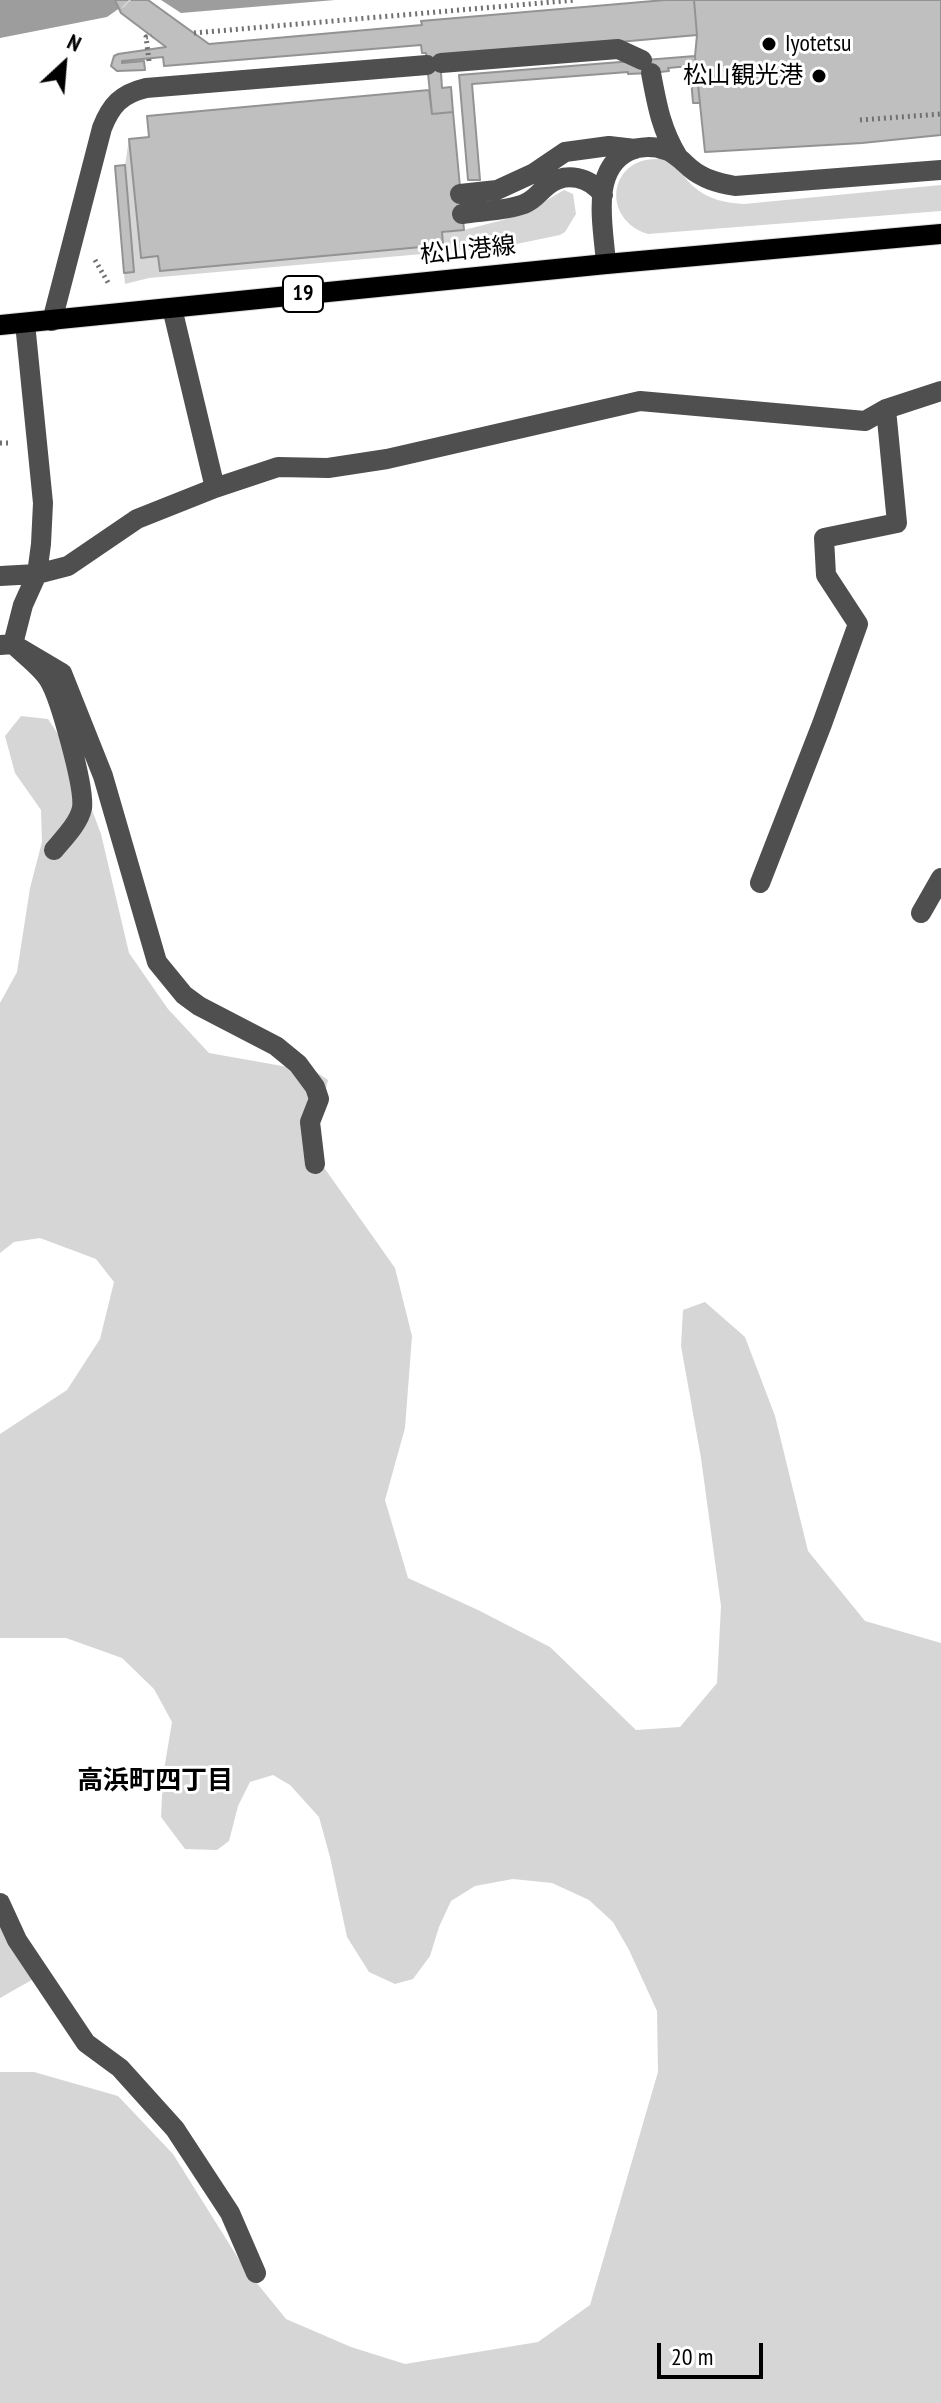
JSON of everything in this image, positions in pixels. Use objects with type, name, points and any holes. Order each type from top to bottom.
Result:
[{"type":"main road","name":"松山港線","points":[[0,325],[941,234]]},
{"type":"street","points":[[52,321],[102,128],[117,99],[130,91],[618,49],[646,66],[663,128],[678,157]]},
{"type":"street","points":[[603,195],[584,179],[565,178],[548,185],[537,197],[522,205],[461,204],[534,173],[565,152],[609,146],[658,148],[678,157],[702,177],[735,186],[941,170]]},
{"type":"street","points":[[606,264],[604,180],[622,156],[635,149]]},
{"type":"street","points":[[172,308],[215,488]]},
{"type":"street","points":[[6,644],[37,574],[41,544],[43,503],[25,323]]},
{"type":"street","points":[[0,576],[37,574],[68,566],[137,519],[278,467],[328,468],[387,459],[640,401],[865,421],[886,409],[941,391]]},
{"type":"street","points":[[760,883],[858,624],[826,575],[824,538],[897,523],[886,409]]},
{"type":"street","points":[[6,644],[49,680],[72,745],[82,793],[82,809],[54,850]]},
{"type":"street","points":[[6,644],[62,673],[103,776],[157,962],[184,995],[276,1046],[298,1064],[315,1087],[319,1099],[310,1122],[315,1164]]},
{"type":"street","points":[[921,913],[941,878]]},
{"type":"street","points":[[0,1903],[17,1940],[86,2043],[120,2068],[175,2129],[230,2213],[256,2273]]},
{"type":"path","points":[[194,33],[576,0]]},
{"type":"path","points":[[150,66],[146,37],[152,36]]},
{"type":"path","points":[[860,120],[941,114]]},
{"type":"shaded area","points":[[0,0],[131,0],[107,17],[0,38]]},
{"type":"shaded area","points":[[161,0],[335,0],[181,13]]},
{"type":"shaded area","points":[[129,139],[140,257],[158,256],[160,271],[464,230],[530,210],[564,190],[573,194],[576,214],[560,235],[502,247],[149,278],[125,284],[124,273],[134,271],[125,165]]},
{"type":"shaded area","points":[[659,159],[675,167],[700,191],[724,202],[744,204],[941,185],[941,211],[648,234],[632,226],[622,215],[617,202],[617,189],[621,177],[630,167],[642,161]]},
{"type":"shaded area","points":[[21,716],[48,719],[71,754],[101,834],[129,953],[168,1009],[209,1053],[316,1072],[328,1080],[318,1123],[318,1159],[395,1268],[412,1336],[405,1428],[385,1500],[408,1578],[550,1647],[636,1730],[680,1727],[717,1683],[721,1606],[701,1458],[681,1346],[683,1310],[705,1302],[745,1337],[775,1416],[808,1551],[865,1621],[941,1643],[941,2403],[0,2403],[0,2072],[34,2072],[118,2096],[173,2154],[243,2266],[286,2319],[351,2347],[405,2364],[538,2342],[590,2305],[658,2072],[657,2011],[613,1922],[589,1900],[552,1883],[513,1879],[475,1886],[451,1901],[430,1956],[413,1979],[395,1984],[369,1972],[347,1937],[319,1817],[290,1785],[273,1775],[250,1782],[238,1806],[229,1841],[217,1850],[185,1849],[161,1817],[163,1776],[172,1722],[154,1689],[122,1658],[66,1638],[0,1638],[0,1434],[67,1390],[100,1339],[114,1282],[96,1259],[40,1238],[14,1242],[0,1253],[0,1003],[17,972],[30,888],[42,842],[41,810],[15,773],[5,736]]},
{"type":"shaded area","points":[[0,1912],[37,1977],[0,1998]]},
{"type":"building","points":[[115,0],[148,0],[209,44],[422,25],[421,21],[665,0],[694,0],[697,35],[440,58],[442,88],[451,87],[453,112],[432,114],[426,53],[422,53],[421,45],[164,66],[163,57],[122,61],[144,61],[145,70],[117,71],[111,66],[114,56],[118,54],[166,47],[121,13]]},
{"type":"building","name":"松山観光港","points":[[694,0],[941,0],[941,135],[705,152],[695,56]]},
{"type":"building","points":[[695,56],[700,103],[693,103],[690,66],[651,73],[628,72],[472,84],[480,180],[468,180],[459,75]]},
{"type":"building","points":[[429,90],[432,114],[453,112],[464,230],[442,232],[443,245],[160,271],[158,256],[141,258],[129,139],[149,137],[147,116]]},
{"type":"building","points":[[125,165],[134,272],[124,273],[115,166]]},
{"type":"place","name":"Iyotetsu","points":[[769,44]]},
{"type":"place","name":"松山観光港","points":[[819,76]]},
{"type":"district","name":"高浜町四丁目","points":[[155,1782]]}]
